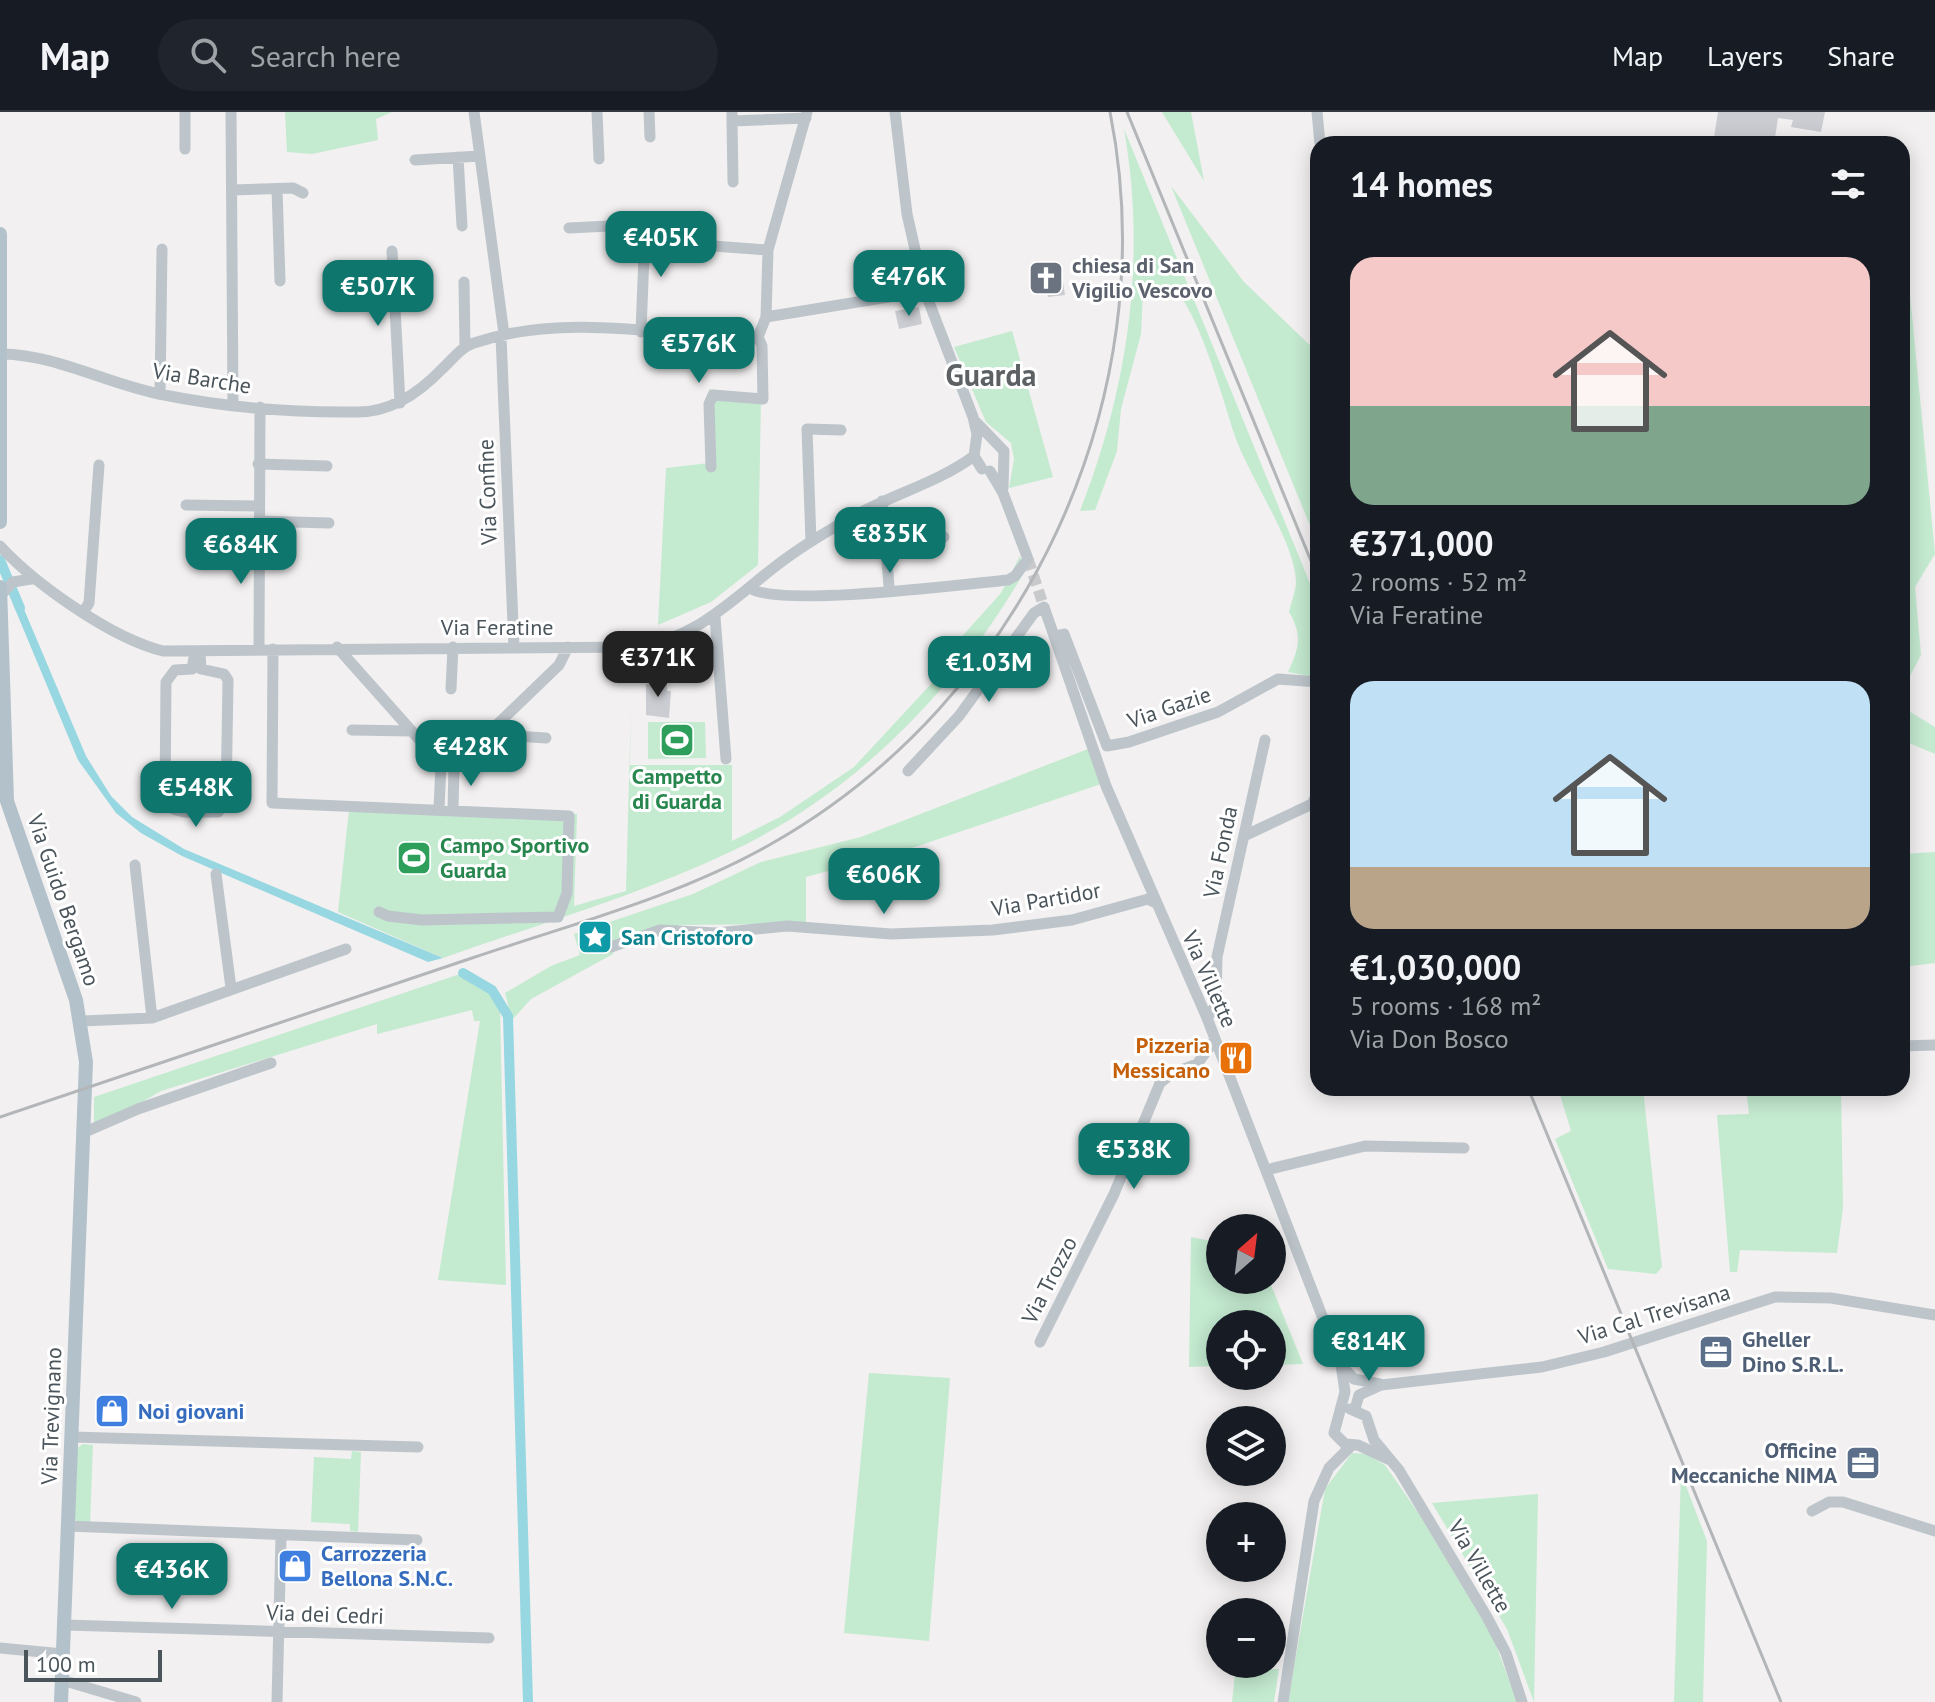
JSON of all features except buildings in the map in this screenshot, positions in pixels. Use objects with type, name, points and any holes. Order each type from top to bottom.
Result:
[{"type":"main road","points":[[0,234],[0,522]]},
{"type":"main road","name":"Via Guido Bergamo","points":[[0,587],[3,793],[7,822],[82,1021],[86,1074],[85,1132]]},
{"type":"main road","name":"Via Trevignano","points":[[61,1702],[85,1132]]},
{"type":"street","points":[[185,112],[185,149]]},
{"type":"street","points":[[231,112],[233,404]]},
{"type":"street","name":"Via Confine","points":[[474,112],[503,335],[514,648]]},
{"type":"street","points":[[597,112],[599,159]]},
{"type":"street","points":[[649,112],[650,137]]},
{"type":"street","points":[[750,588],[765,593],[890,593],[1008,580],[1028,559],[1003,493],[975,452],[973,417],[925,291],[907,214],[895,112]]},
{"type":"street","points":[[1317,112],[1319,136]]},
{"type":"street","points":[[711,467],[709,404],[713,395],[763,399],[762,346],[758,337],[766,317],[768,250],[806,115],[732,117],[733,182]]},
{"type":"street","points":[[415,160],[479,156]]},
{"type":"street","points":[[458,157],[462,226]]},
{"type":"street","points":[[232,190],[293,188],[303,193]]},
{"type":"street","points":[[277,189],[280,281]]},
{"type":"street","points":[[641,332],[645,235],[651,223],[673,225],[674,242]]},
{"type":"street","points":[[569,228],[629,225],[645,235],[674,242],[768,250]]},
{"type":"street","points":[[160,394],[162,249]]},
{"type":"street","points":[[392,251],[400,403]]},
{"type":"street","points":[[464,282],[465,346],[536,328],[744,339],[758,337]]},
{"type":"street","points":[[766,317],[925,291]]},
{"type":"street","name":"Via Barche","points":[[2,354],[36,356],[160,394],[260,407],[360,412],[400,403],[434,378],[465,346]]},
{"type":"street","points":[[259,649],[260,407]]},
{"type":"street","points":[[973,417],[1004,451],[1003,493]]},
{"type":"street","points":[[811,541],[807,429],[841,430]]},
{"type":"street","points":[[975,452],[983,441],[996,442]]},
{"type":"street","name":"Via Feratine","points":[[25,575],[149,647],[198,652],[337,647],[649,645],[689,632],[715,617],[811,541],[882,501],[952,471],[975,452]]},
{"type":"street","points":[[986,470],[1003,461]]},
{"type":"street","points":[[258,464],[327,466]]},
{"type":"street","points":[[84,611],[89,603],[99,465]]},
{"type":"street","name":"Via Feratine","points":[[952,471],[986,470]]},
{"type":"street","points":[[882,501],[889,586]]},
{"type":"street","points":[[186,505],[258,506]]},
{"type":"street","points":[[258,521],[329,523]]},
{"type":"street","points":[[852,545],[944,537]]},
{"type":"street","points":[[0,546],[25,575]]},
{"type":"street","points":[[0,567],[25,575]]},
{"type":"street","points":[[0,576],[25,575]]},
{"type":"street","points":[[0,596],[8,586],[25,575]]},
{"type":"street","name":"Via Villette","points":[[908,771],[959,716],[1034,613],[1044,607],[1106,786],[1207,1018],[1342,1366],[1351,1382],[1354,1409],[1370,1424],[1388,1459],[1399,1470],[1487,1617],[1506,1653],[1522,1702]]},
{"type":"street","points":[[715,617],[726,759]]},
{"type":"street","name":"Via Gazie","points":[[1055,636],[1064,634],[1107,746],[1129,742],[1218,712],[1278,679],[1310,681]]},
{"type":"street","points":[[337,647],[411,731],[448,765],[453,810]]},
{"type":"street","points":[[451,689],[453,647]]},
{"type":"street","points":[[439,809],[448,765],[486,734],[559,665],[568,647]]},
{"type":"street","points":[[273,649],[272,803],[569,816],[567,893],[562,913],[542,918],[422,920],[379,912]]},
{"type":"street","points":[[198,652],[201,669],[224,674],[228,680],[226,802],[218,812],[181,812],[172,810],[165,802],[166,682],[175,670],[192,669],[198,652]]},
{"type":"street","points":[[352,730],[411,731]]},
{"type":"street","points":[[486,734],[546,738]]},
{"type":"street","name":"Via Fonda","points":[[1207,1018],[1216,1005],[1217,957],[1265,740]]},
{"type":"street","points":[[1244,836],[1310,805]]},
{"type":"street","points":[[135,865],[152,1018]]},
{"type":"street","points":[[216,874],[231,988]]},
{"type":"street","name":"Via Partidor","points":[[611,947],[660,930],[716,933],[787,926],[891,934],[993,930],[1072,920],[1148,899],[1154,902]]},
{"type":"street","points":[[82,1021],[152,1018],[346,949]]},
{"type":"street","name":"Via Trozzo","points":[[1040,1342],[1114,1194],[1160,1083],[1171,1074],[1197,1064],[1215,1040]]},
{"type":"street","points":[[1910,1046],[1935,1045]]},
{"type":"street","points":[[85,1132],[151,1104],[271,1063]]},
{"type":"street","points":[[1266,1170],[1365,1146],[1464,1148]]},
{"type":"street","name":"Via Cal Trevisana","points":[[1342,1366],[1354,1379],[1382,1385],[1542,1367],[1604,1352],[1775,1297],[1831,1298],[1935,1315]]},
{"type":"street","name":"Via Villette","points":[[1342,1366],[1345,1392],[1334,1433],[1340,1442],[1388,1459]]},
{"type":"street","points":[[1338,1416],[1354,1409],[1359,1395],[1382,1385]]},
{"type":"street","points":[[1329,1468],[1354,1445],[1367,1439],[1370,1424],[1364,1402],[1382,1385]]},
{"type":"street","points":[[1283,1702],[1308,1526],[1320,1484],[1336,1446],[1334,1433]]},
{"type":"street","points":[[72,1437],[418,1447]]},
{"type":"street","points":[[1812,1511],[1829,1502],[1843,1502],[1935,1531]]},
{"type":"street","points":[[68,1526],[417,1540]]},
{"type":"street","points":[[277,1702],[281,1536]]},
{"type":"street","name":"Via dei Cedri","points":[[65,1625],[489,1638]]},
{"type":"street","points":[[0,1648],[63,1654]]},
{"type":"street","points":[[62,1680],[136,1702]]},
{"type":"green space","points":[[285,112],[392,112],[376,119],[378,140],[312,154],[287,152]]},
{"type":"green space","points":[[1162,112],[1191,112],[1204,181]]},
{"type":"green space","points":[[1124,129],[1310,583],[1310,676],[1288,672],[1295,656],[1298,635],[1289,612],[1296,586],[1288,548],[1240,449],[1190,311],[1171,288],[1143,292],[1141,334],[1121,409],[1117,451],[1095,510],[1080,511],[1110,418],[1129,323],[1134,227]]},
{"type":"green space","points":[[1171,186],[1244,282],[1310,345],[1310,525]]},
{"type":"green space","points":[[1910,294],[1935,554],[1915,587],[1921,655],[1910,676]]},
{"type":"green space","points":[[1012,331],[1053,477],[1009,488],[1014,459],[1011,443],[986,422],[954,347]]},
{"type":"green space","points":[[709,389],[761,398],[758,565],[711,602],[658,625],[666,468],[709,463]]},
{"type":"green space","points":[[1020,556],[1025,571],[968,656],[935,696],[861,768],[778,827],[697,867],[443,958],[338,912],[349,810],[577,814],[574,906],[626,891],[631,708],[630,765],[732,765],[732,841],[780,817],[854,767],[944,670],[949,651],[1001,593]]},
{"type":"green space","points":[[1910,712],[1935,727],[1935,754],[1910,743]]},
{"type":"green space","name":"Campetto di Guarda","points":[[648,722],[705,722],[706,758],[648,759]]},
{"type":"green space","points":[[421,734],[481,736],[454,761],[445,760]]},
{"type":"green space","points":[[1088,749],[1101,784],[915,847],[806,877],[806,924],[680,925],[614,948],[613,954],[531,999],[512,1020],[505,993],[551,966],[580,955],[574,934],[693,894],[761,862],[861,837]]},
{"type":"green space","points":[[1935,852],[1935,963],[1910,966],[1910,854]]},
{"type":"green space","points":[[460,974],[489,990],[500,1008],[506,1285],[438,1280],[480,1021],[474,1021],[472,1010],[377,1034],[377,1024],[161,1091],[132,1108],[94,1123],[94,1097]]},
{"type":"green space","points":[[1560,1096],[1644,1096],[1662,1267],[1656,1274],[1608,1269],[1555,1139],[1571,1131]]},
{"type":"green space","points":[[1747,1096],[1841,1096],[1843,1208],[1837,1253],[1740,1250],[1737,1272],[1730,1272],[1717,1115],[1749,1114]]},
{"type":"green space","points":[[1191,1237],[1206,1240],[1206,1294],[1275,1294],[1281,1310],[1206,1310],[1206,1366],[1189,1367]]},
{"type":"green space","points":[[1286,1322],[1303,1364],[1286,1365]]},
{"type":"green space","points":[[869,1373],[950,1378],[929,1641],[844,1633]]},
{"type":"green space","points":[[83,1444],[93,1445],[90,1524],[79,1523],[73,1518],[76,1449]]},
{"type":"green space","points":[[352,1451],[361,1452],[358,1532],[350,1531],[350,1524],[311,1522],[314,1457],[351,1459]]},
{"type":"green space","points":[[1352,1453],[1367,1454],[1385,1465],[1419,1514],[1493,1637],[1517,1702],[1288,1702],[1325,1489]]},
{"type":"green space","points":[[1681,1473],[1707,1541],[1703,1702],[1674,1702]]},
{"type":"green space","points":[[1538,1494],[1534,1702],[1507,1629],[1432,1503]]},
{"type":"green space","points":[[1235,1678],[1278,1678],[1274,1702],[1232,1702]]},
{"type":"water","points":[[18,595],[86,756],[111,796],[132,817],[184,849],[443,958],[428,962],[182,856],[141,833],[116,813],[78,760],[15,609],[12,598]]},
{"type":"waterway","points":[[0,560],[20,608]]},
{"type":"waterway","points":[[463,973],[492,990],[508,1016],[528,1702]]},
{"type":"tunnel","points":[[1028,559],[1044,607]]},
{"type":"railway","points":[[0,1117],[662,894],[736,863],[771,844],[861,783],[939,710],[1004,625],[1057,532],[1094,432],[1117,327],[1122,220],[1110,112]]},
{"type":"railway","points":[[1127,112],[1310,558]]},
{"type":"railway","points":[[1531,1096],[1781,1702]]},
{"type":"place","name":"chiesa di San Vigilio Vescovo","points":[[1046,278]]},
{"type":"place","name":"Campetto di Guarda","points":[[677,740]]},
{"type":"place","name":"Campo Sportivo Guarda","points":[[414,858]]},
{"type":"place","name":"San Cristoforo","points":[[595,937]]},
{"type":"place","name":"Pizzeria Messicano","points":[[1236,1058]]},
{"type":"place","name":"Gheller Dino S.R.L.","points":[[1716,1352]]},
{"type":"place","name":"Noi giovani","points":[[112,1411]]},
{"type":"place","name":"Officine Meccaniche NIMA","points":[[1863,1463]]},
{"type":"place","name":"Carrozzeria Bellona S.N.C.","points":[[295,1566]]},
{"type":"district","name":"Guarda","points":[[991,376]]}]
